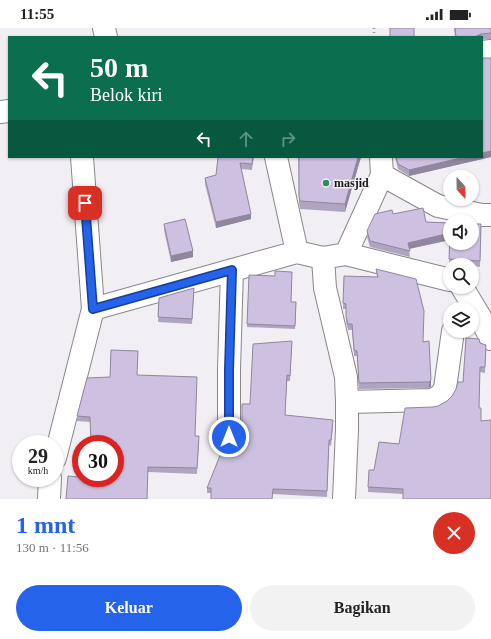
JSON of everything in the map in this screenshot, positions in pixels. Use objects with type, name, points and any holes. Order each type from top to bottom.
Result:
[{"type":"street","points":[[61,435],[93,309],[82,158]]},
{"type":"street","points":[[276,158],[297,252]]},
{"type":"street","points":[[346,254],[382,166],[438,206],[482,215],[491,215]]},
{"type":"street","points":[[93,309],[297,252],[323,258],[346,254],[443,278]]},
{"type":"street","points":[[323,258],[326,288],[346,377],[348,402],[344,499]]},
{"type":"street","points":[[229,437],[229,370],[232,270]]},
{"type":"street","points":[[466,294],[491,339]]},
{"type":"street","points":[[348,402],[432,400],[441,396],[445,388],[452,338]]},
{"type":"street","points":[[48,499],[49,487]]},
{"type":"building","points":[[390,28],[414,28],[414,36],[390,36]]},
{"type":"building","points":[[455,28],[491,28],[491,33],[476,36],[456,36]]},
{"type":"building","points":[[483,58],[491,58],[491,151],[483,153]]},
{"type":"building","points":[[218,158],[253,158],[252,164],[240,163],[251,214],[216,222],[205,178],[216,175]]},
{"type":"building","name":"masjid","points":[[299,158],[358,158],[345,204],[300,201]]},
{"type":"building","points":[[396,158],[461,158],[409,170],[398,164]]},
{"type":"building","points":[[423,208],[426,222],[443,223],[443,235],[408,243],[410,251],[370,241],[367,231],[375,214],[392,210],[393,214]]},
{"type":"building","points":[[185,219],[193,251],[171,256],[164,224]]},
{"type":"building","points":[[479,224],[481,224],[480,261],[479,258],[449,258],[449,250],[479,250]]},
{"type":"building","points":[[376,269],[416,279],[424,311],[423,342],[429,341],[431,380],[429,382],[359,383],[357,351],[354,350],[352,324],[348,324],[346,317],[346,304],[343,303],[344,276],[378,277]]},
{"type":"building","points":[[275,271],[292,272],[291,302],[296,302],[295,326],[247,324],[249,275],[275,276]]},
{"type":"building","points":[[194,288],[192,319],[158,317],[159,298]]},
{"type":"building","points":[[466,338],[479,339],[480,343],[486,345],[485,367],[480,367],[479,408],[481,408],[481,421],[491,420],[491,499],[403,499],[403,489],[368,487],[369,470],[374,470],[379,442],[399,444],[405,408],[438,406],[452,396],[458,382],[463,382]]},
{"type":"building","points":[[292,341],[290,376],[287,375],[285,415],[333,420],[331,440],[329,440],[327,491],[273,489],[272,499],[211,499],[211,488],[207,488],[225,443],[235,443],[240,437],[242,432],[242,404],[250,404],[253,344]]},
{"type":"building","points":[[111,350],[138,351],[137,375],[197,377],[195,436],[199,436],[197,468],[148,467],[147,499],[66,499],[68,476],[72,476],[72,487],[124,487],[124,435],[91,435],[90,417],[77,416],[87,378],[110,377]]},
{"type":"place","name":"masjid","points":[[326,183]]},
{"type":"route","points":[[85,203],[93,309],[232,270],[229,370],[229,437]]}]
